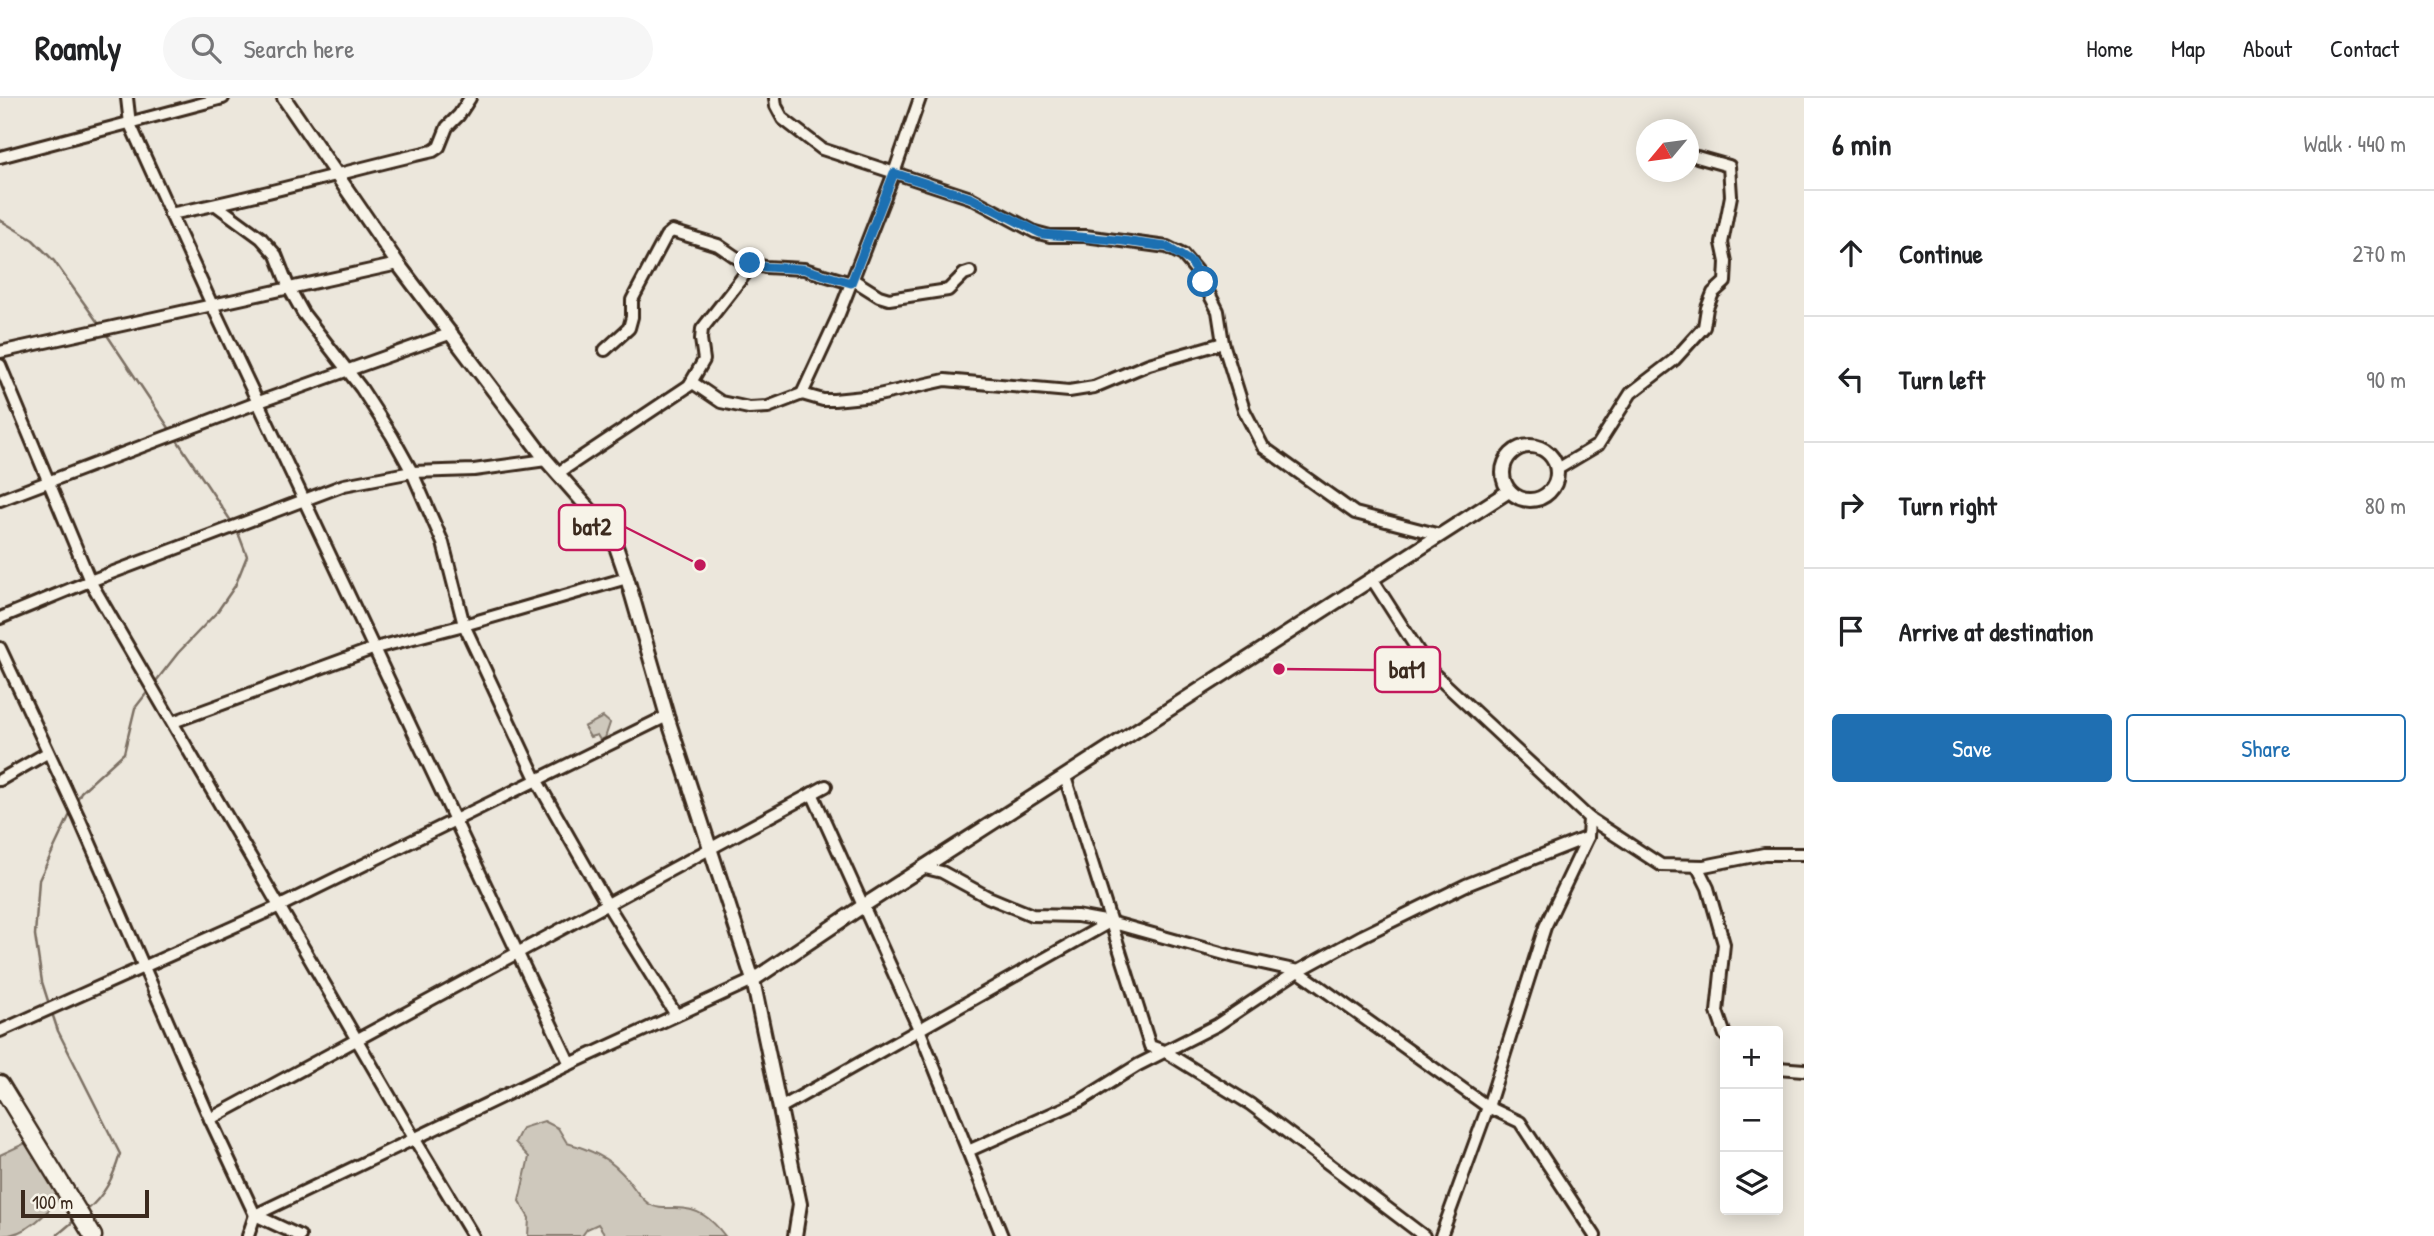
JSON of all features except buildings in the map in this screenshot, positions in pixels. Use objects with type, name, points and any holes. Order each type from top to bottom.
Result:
[{"type":"main road","points":[[0,1084],[92,1235]]},
{"type":"street","points":[[127,98],[130,124],[212,306],[570,1064]]},
{"type":"street","points":[[0,157],[223,98]]},
{"type":"street","points":[[284,98],[398,264],[546,460],[612,535],[667,716],[753,980],[800,1204],[795,1236]]},
{"type":"street","points":[[170,214],[216,205],[437,149],[447,127],[470,98]]},
{"type":"street","points":[[775,98],[783,119],[822,149],[971,198],[1042,234],[1116,240],[1175,250],[1191,262],[1218,311],[1223,343],[1244,410],[1263,447],[1355,513],[1440,535]]},
{"type":"street","points":[[802,394],[852,281],[920,98]]},
{"type":"street","points":[[1556,470],[1598,445],[1631,393],[1674,360],[1704,327],[1713,293],[1725,282],[1726,262],[1722,243],[1731,196],[1729,166],[1699,158]]},
{"type":"street","points":[[216,205],[269,247],[279,260],[289,288],[303,313],[379,413],[412,472],[443,542],[464,625],[537,780],[607,904],[676,1015]]},
{"type":"street","points":[[605,351],[629,328],[632,300],[672,230],[718,245],[740,260],[765,267],[804,269],[852,281],[879,296],[899,299],[948,290],[964,274],[970,272]]},
{"type":"street","points":[[558,473],[691,384],[704,360],[702,329],[746,274],[750,263]]},
{"type":"street","points":[[0,352],[398,264]]},
{"type":"street","points":[[0,500],[259,402],[452,333]]},
{"type":"street","points":[[691,384],[695,383],[721,402],[749,408],[768,407],[802,394],[834,400],[874,396],[945,380],[1047,390],[1084,389],[1149,364],[1223,343]]},
{"type":"street","points":[[0,365],[90,581],[473,1236]]},
{"type":"street","points":[[1527,446],[1546,452],[1553,460],[1556,470],[1556,481],[1551,490],[1543,497],[1533,500],[1522,500],[1509,491],[1503,476],[1508,456],[1527,446]]},
{"type":"street","points":[[0,618],[305,499],[361,481],[412,472],[474,470],[546,460]]},
{"type":"street","points":[[248,1236],[255,1216],[570,1064],[753,980],[863,906],[1509,491]]},
{"type":"street","points":[[173,722],[375,648],[627,578]]},
{"type":"street","points":[[1371,579],[1431,671],[1589,818],[1661,865],[1698,866],[1764,854],[1804,854]]},
{"type":"street","points":[[0,648],[255,1216],[300,1236]]},
{"type":"street","points":[[0,1031],[280,906],[667,716]]},
{"type":"street","points":[[0,779],[47,753]]},
{"type":"street","points":[[1065,777],[1150,1046],[1164,1051],[1250,1104],[1424,1236]]},
{"type":"street","points":[[210,1119],[826,786]]},
{"type":"street","points":[[812,793],[919,1029],[1002,1236]]},
{"type":"street","points":[[1441,1236],[1488,1107],[1545,927],[1588,837],[1589,818]]},
{"type":"street","points":[[968,1152],[1080,1101],[1164,1051],[1217,1025],[1298,971],[1362,936],[1466,885],[1588,837]]},
{"type":"street","points":[[1698,866],[1708,888],[1724,944],[1717,1012],[1722,1026]]},
{"type":"street","points":[[925,868],[942,872],[988,897],[1032,915],[1077,916],[1110,922],[1235,957],[1298,971],[1488,1107],[1520,1122],[1595,1236]]},
{"type":"street","points":[[780,1108],[1110,922]]},
{"type":"street","points":[[1783,1068],[1804,1070]]},
{"type":"shaded area","points":[[603,717],[610,723],[605,738],[600,740],[597,735],[590,737],[584,727]]},
{"type":"shaded area","points":[[544,1121],[558,1128],[567,1143],[609,1161],[649,1204],[698,1212],[715,1224],[725,1236],[606,1236],[598,1224],[587,1229],[582,1236],[528,1236],[529,1218],[519,1201],[529,1157],[515,1142],[522,1128]]},
{"type":"shaded area","points":[[30,1141],[63,1194],[28,1228],[0,1236],[0,1155]]},
{"type":"waterway","points":[[0,220],[33,240],[54,261],[101,327]]},
{"type":"waterway","points":[[105,332],[171,431]]},
{"type":"waterway","points":[[175,437],[233,524]]},
{"type":"waterway","points":[[153,685],[178,653],[217,612],[235,586],[247,556],[237,530]]},
{"type":"waterway","points":[[75,804],[81,792],[124,753],[135,708],[149,690]]},
{"type":"waterway","points":[[49,1004],[42,982],[35,935],[39,880],[72,810]]},
{"type":"waterway","points":[[51,1010],[58,1031],[120,1154],[108,1186],[86,1211]]},
{"type":"waterway","points":[[56,1236],[75,1220]]},
{"type":"place","name":"bat2","points":[[700,565]]},
{"type":"place","name":"bat1","points":[[1279,669]]},
{"type":"route","points":[[750,263],[765,267],[804,269],[851,283],[894,173],[971,198],[1035,232],[1049,236],[1085,236],[1167,247],[1191,262],[1203,282]]}]
